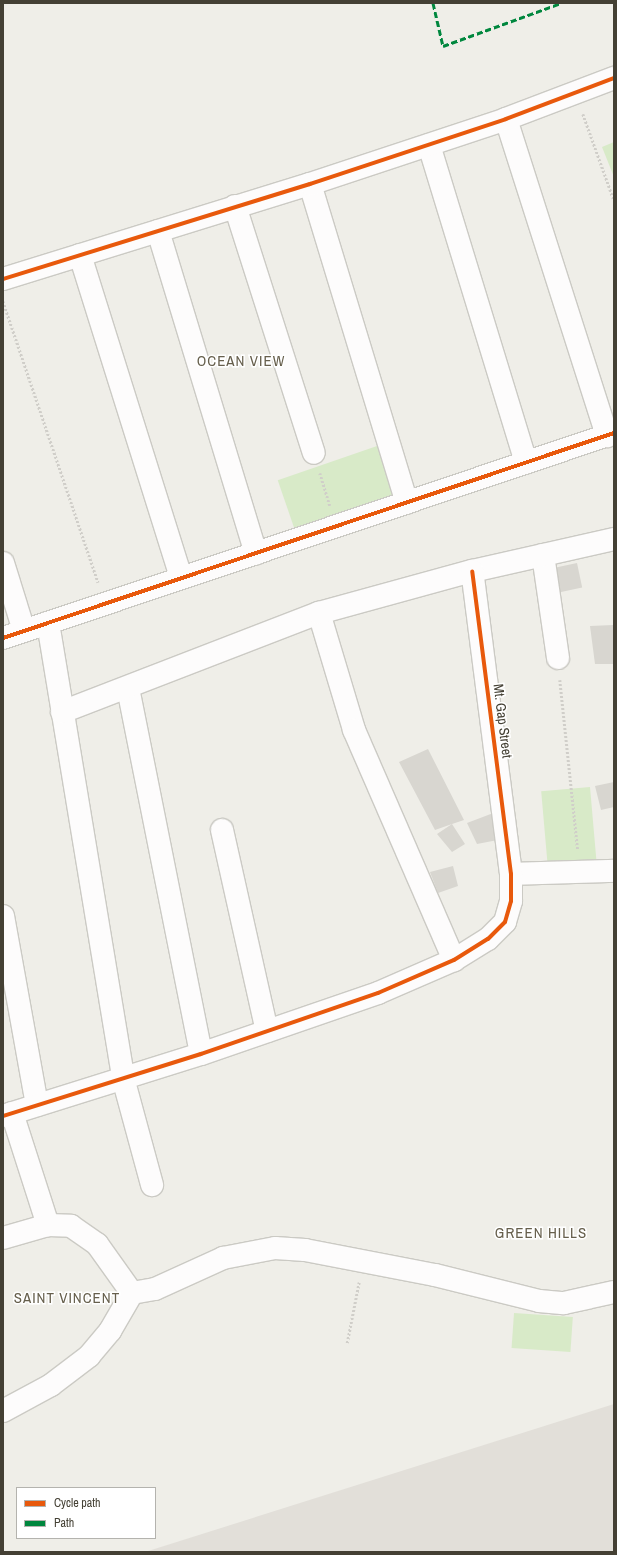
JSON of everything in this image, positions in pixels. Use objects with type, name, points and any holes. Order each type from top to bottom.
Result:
[{"type":"street","points":[[3,279],[310,184],[429,145],[506,119],[614,78]]},
{"type":"street","points":[[3,638],[610,434],[506,119]]},
{"type":"street","points":[[429,145],[526,462]]},
{"type":"street","points":[[310,184],[407,503]]},
{"type":"street","points":[[235,206],[316,460]]},
{"type":"street","points":[[158,231],[256,553]]},
{"type":"street","points":[[80,255],[182,578]]},
{"type":"street","points":[[62,712],[128,688],[319,613],[472,571],[614,539]]},
{"type":"street","points":[[543,555],[558,658]]},
{"type":"street","points":[[3,563],[24,631]]},
{"type":"street","name":"Mt. Gap Street","points":[[8,1115],[201,1054],[378,993],[454,960],[488,939],[505,922],[511,901],[511,874],[472,571]]},
{"type":"street","points":[[319,613],[354,730],[454,960]]},
{"type":"street","points":[[48,623],[123,1078],[152,1185]]},
{"type":"street","points":[[128,688],[201,1054]]},
{"type":"street","points":[[222,830],[267,1031]]},
{"type":"street","points":[[511,874],[614,871]]},
{"type":"street","points":[[3,916],[37,1105]]},
{"type":"street","points":[[8,1115],[48,1225]]},
{"type":"street","points":[[3,1238],[48,1225],[71,1226],[85,1234],[110,1259],[132,1294]]},
{"type":"street","points":[[3,1412],[51,1386],[89,1356],[110,1331],[132,1294],[155,1289],[247,1251],[305,1250],[363,1262],[435,1274],[538,1301],[564,1304],[614,1292]]},
{"type":"path","points":[[576,92],[614,200]]},
{"type":"path","points":[[3,300],[106,604]]},
{"type":"path","points":[[316,460],[332,510]]},
{"type":"path","points":[[558,658],[579,856]]},
{"type":"path","points":[[347,1343],[363,1262]]},
{"type":"shaded area","points":[[614,1404],[614,1552],[145,1552]]},
{"type":"green space","points":[[614,142],[614,177],[602,147]]},
{"type":"green space","points":[[377,446],[395,497],[295,531],[278,480]]},
{"type":"green space","points":[[590,787],[597,863],[548,867],[541,791]]},
{"type":"green space","points":[[514,1313],[573,1317],[570,1352],[512,1348]]},
{"type":"building","points":[[577,563],[582,587],[559,592],[554,568]]},
{"type":"building","points":[[613,625],[614,664],[595,664],[590,626]]},
{"type":"building","points":[[428,749],[464,820],[435,830],[399,762]]},
{"type":"building","points":[[614,782],[614,807],[601,810],[595,786]]},
{"type":"building","points":[[496,812],[503,839],[477,844],[467,823]]},
{"type":"building","points":[[452,824],[465,844],[452,852],[437,834]]},
{"type":"building","points":[[453,866],[458,886],[438,893],[430,872]]},
{"type":"marked path","points":[[433,3],[443,46],[561,3]]},
{"type":"cycle path","points":[[3,279],[310,184],[506,119],[614,78]]},
{"type":"cycle path","points":[[3,638],[614,433]]},
{"type":"cycle path","points":[[3,1116],[201,1054],[378,993],[454,960],[488,939],[505,922],[511,901],[511,874],[472,571]]},
{"type":"district","name":"OCEAN VIEW","points":[[241,361]]},
{"type":"district","name":"GREEN HILLS","points":[[541,1233]]},
{"type":"district","name":"SAINT VINCENT","points":[[67,1298]]}]
